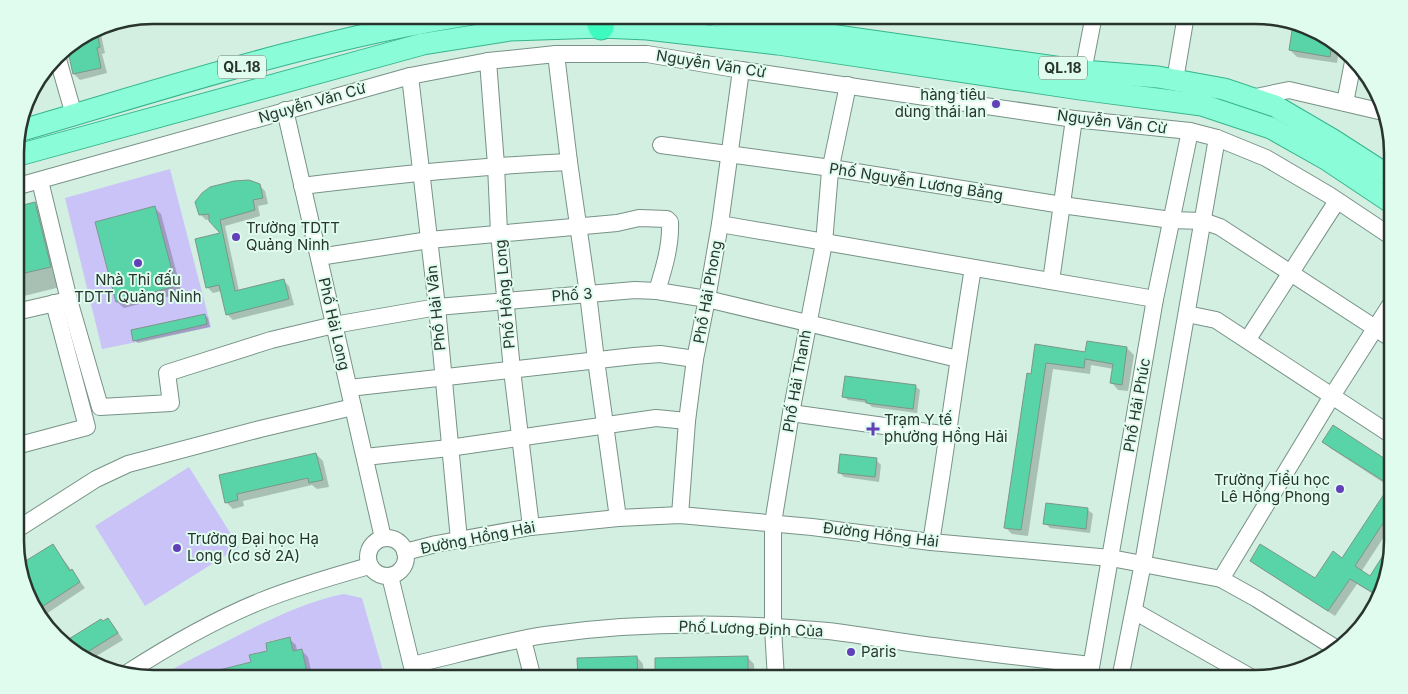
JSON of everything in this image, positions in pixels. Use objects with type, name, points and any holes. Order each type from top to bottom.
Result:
[{"type":"main road","name":"QL.18","points":[[26,129],[260,61],[401,24]]},
{"type":"main road","name":"Nguyễn Văn Cừ","points":[[24,154],[423,44],[510,30],[569,24]]},
{"type":"main road","name":"Nguyễn Văn Cừ","points":[[620,24],[1081,80],[1158,77],[1224,89],[1275,106],[1384,173]]},
{"type":"main road","name":"Nguyễn Văn Cừ","points":[[806,24],[1202,106],[1271,128],[1326,159],[1384,198]]},
{"type":"street","points":[[1081,80],[1092,24]]},
{"type":"street","points":[[1176,80],[1185,24]]},
{"type":"street","points":[[556,54],[604,425],[618,518]]},
{"type":"street","name":"Nguyễn Văn Cừ","points":[[24,185],[410,76],[488,61],[556,54],[646,54],[741,70],[1074,119],[1190,131],[1217,138],[1266,158],[1338,201],[1384,232]]},
{"type":"street","name":"Phố Hồng Long","points":[[488,61],[499,233],[512,370],[531,527]]},
{"type":"street","points":[[59,65],[74,115]]},
{"type":"street","points":[[1345,103],[1352,68]]},
{"type":"street","name":"Phố Hải Phong","points":[[680,515],[687,421],[695,359],[720,224],[741,70]]},
{"type":"street","name":"Phố Hải Vân","points":[[410,76],[437,307],[459,540]]},
{"type":"street","name":"Phố Hải Thanh","points":[[776,670],[773,523],[791,413],[824,243],[831,168],[848,85]]},
{"type":"street","points":[[1250,98],[1289,90],[1377,111]]},
{"type":"street","name":"Phố Hải Long","points":[[285,110],[383,538]]},
{"type":"street","points":[[154,118],[161,146]]},
{"type":"street","points":[[1051,281],[1074,119]]},
{"type":"street","name":"Phố Hải Phúc","points":[[1090,670],[1155,299],[1190,131]]},
{"type":"street","points":[[1123,670],[1217,138]]},
{"type":"street","name":"Phố Nguyễn Lương Bằng","points":[[661,145],[831,168],[1062,205],[1171,220],[1203,221]]},
{"type":"street","points":[[302,186],[496,165],[569,162]]},
{"type":"street","points":[[24,444],[87,428],[61,302],[40,181]]},
{"type":"street","points":[[1248,339],[1338,201]]},
{"type":"street","points":[[319,257],[429,240],[617,223],[644,218],[667,219],[670,222],[666,262],[657,291]]},
{"type":"street","points":[[1203,221],[1220,227],[1384,334]]},
{"type":"street","points":[[720,224],[1155,299]]},
{"type":"street","points":[[931,542],[949,435],[958,359],[973,268]]},
{"type":"street","name":"Phố 3","points":[[61,302],[100,407],[171,403],[167,373],[270,340],[334,325],[437,307],[635,290],[657,291],[707,299],[958,359]]},
{"type":"street","points":[[24,310],[61,302]]},
{"type":"street","points":[[1186,314],[1216,320],[1248,339],[1384,430]]},
{"type":"street","points":[[1221,579],[1384,314]]},
{"type":"street","points":[[349,388],[660,354],[695,359]]},
{"type":"street","points":[[24,525],[96,479],[128,464],[260,429],[353,407]]},
{"type":"street","points":[[791,413],[949,435]]},
{"type":"street","points":[[365,457],[449,448],[656,418],[687,421]]},
{"type":"street","name":"Đường Hồng Hải","points":[[405,552],[436,544],[531,527],[618,518],[680,515],[773,523],[931,542],[1111,558],[1221,579],[1331,645]]},
{"type":"street","points":[[383,538],[393,539],[400,544],[405,552],[405,563],[399,572],[390,576],[382,576],[374,572],[367,555],[373,544],[383,538]]},
{"type":"street","points":[[134,669],[208,626],[261,600],[370,566]]},
{"type":"street","points":[[390,576],[413,670]]},
{"type":"street","points":[[1134,611],[1238,670]]},
{"type":"street","name":"Phố Lương Định Của","points":[[420,670],[523,640],[544,636],[593,630],[675,625],[829,631],[1078,670]]},
{"type":"street","points":[[523,640],[531,670]]},
{"type":"shaded area","name":"Nhà Thi đấu TDTT Quảng Ninh","points":[[170,169],[211,327],[102,349],[65,198]]},
{"type":"shaded area","points":[[189,467],[239,547],[145,606],[95,526]]},
{"type":"shaded area","points":[[344,594],[362,598],[383,670],[306,670],[302,649],[293,651],[289,637],[266,642],[267,651],[249,655],[251,662],[219,670],[172,670],[276,617],[330,597]]},
{"type":"building","points":[[1292,30],[1312,37],[1331,49],[1330,57],[1289,50]]},
{"type":"building","points":[[98,37],[100,47],[97,48],[101,68],[73,74],[69,55],[88,41]]},
{"type":"building","points":[[249,180],[260,184],[263,198],[253,200],[255,210],[220,220],[235,291],[284,279],[289,299],[226,315],[219,285],[206,288],[195,239],[220,233],[209,221],[209,214],[199,215],[195,202],[210,187],[234,181]]},
{"type":"building","points":[[35,202],[51,267],[24,273],[24,205]]},
{"type":"building","points":[[155,206],[176,286],[116,302],[95,222]]},
{"type":"building","points":[[205,314],[207,324],[133,341],[131,330]]},
{"type":"building","points":[[1087,341],[1127,347],[1122,385],[1110,383],[1113,364],[1085,359],[1084,368],[1046,363],[1021,530],[1004,528],[1027,373],[1031,374],[1035,344],[1085,352]]},
{"type":"building","points":[[845,376],[916,385],[913,409],[866,403],[866,400],[842,397]]},
{"type":"building","points":[[1333,425],[1384,458],[1384,481],[1322,442]]},
{"type":"building","points":[[316,453],[323,480],[309,483],[308,478],[237,494],[238,500],[225,503],[219,475]]},
{"type":"building","points":[[840,454],[877,458],[875,477],[838,473]]},
{"type":"building","points":[[1384,494],[1384,522],[1355,566],[1370,576],[1383,555],[1382,566],[1373,593],[1350,579],[1328,611],[1250,561],[1260,544],[1315,578],[1333,551],[1342,558]]},
{"type":"building","points":[[1046,503],[1088,508],[1086,529],[1043,524]]},
{"type":"building","points":[[53,544],[70,571],[72,569],[80,582],[42,607],[28,574],[26,561]]},
{"type":"building","points":[[108,618],[118,633],[88,652],[69,639],[101,619],[103,621]]},
{"type":"building","points":[[290,637],[293,651],[302,649],[306,670],[219,670],[251,662],[249,655],[267,651],[266,643]]},
{"type":"building","points":[[637,656],[638,670],[578,670],[577,658]]},
{"type":"building","points":[[748,656],[748,670],[655,670],[655,658]]},
{"type":"place","name":"hàng tiêu dùng thái lan","points":[[996,104]]},
{"type":"place","name":"Trường TDTT Quảng Ninh","points":[[236,237]]},
{"type":"place","name":"Nhà Thi đấu TDTT Quảng Ninh","points":[[138,263]]},
{"type":"place","name":"Trạm Y tế phường Hồng Hải","points":[[873,429]]},
{"type":"place","name":"Trường Tiểu học Lê Hồng Phong","points":[[1340,489]]},
{"type":"place","name":"Trường Đại học Hạ Long (cơ sở 2A)","points":[[177,548]]},
{"type":"place","name":"Paris","points":[[851,652]]}]
